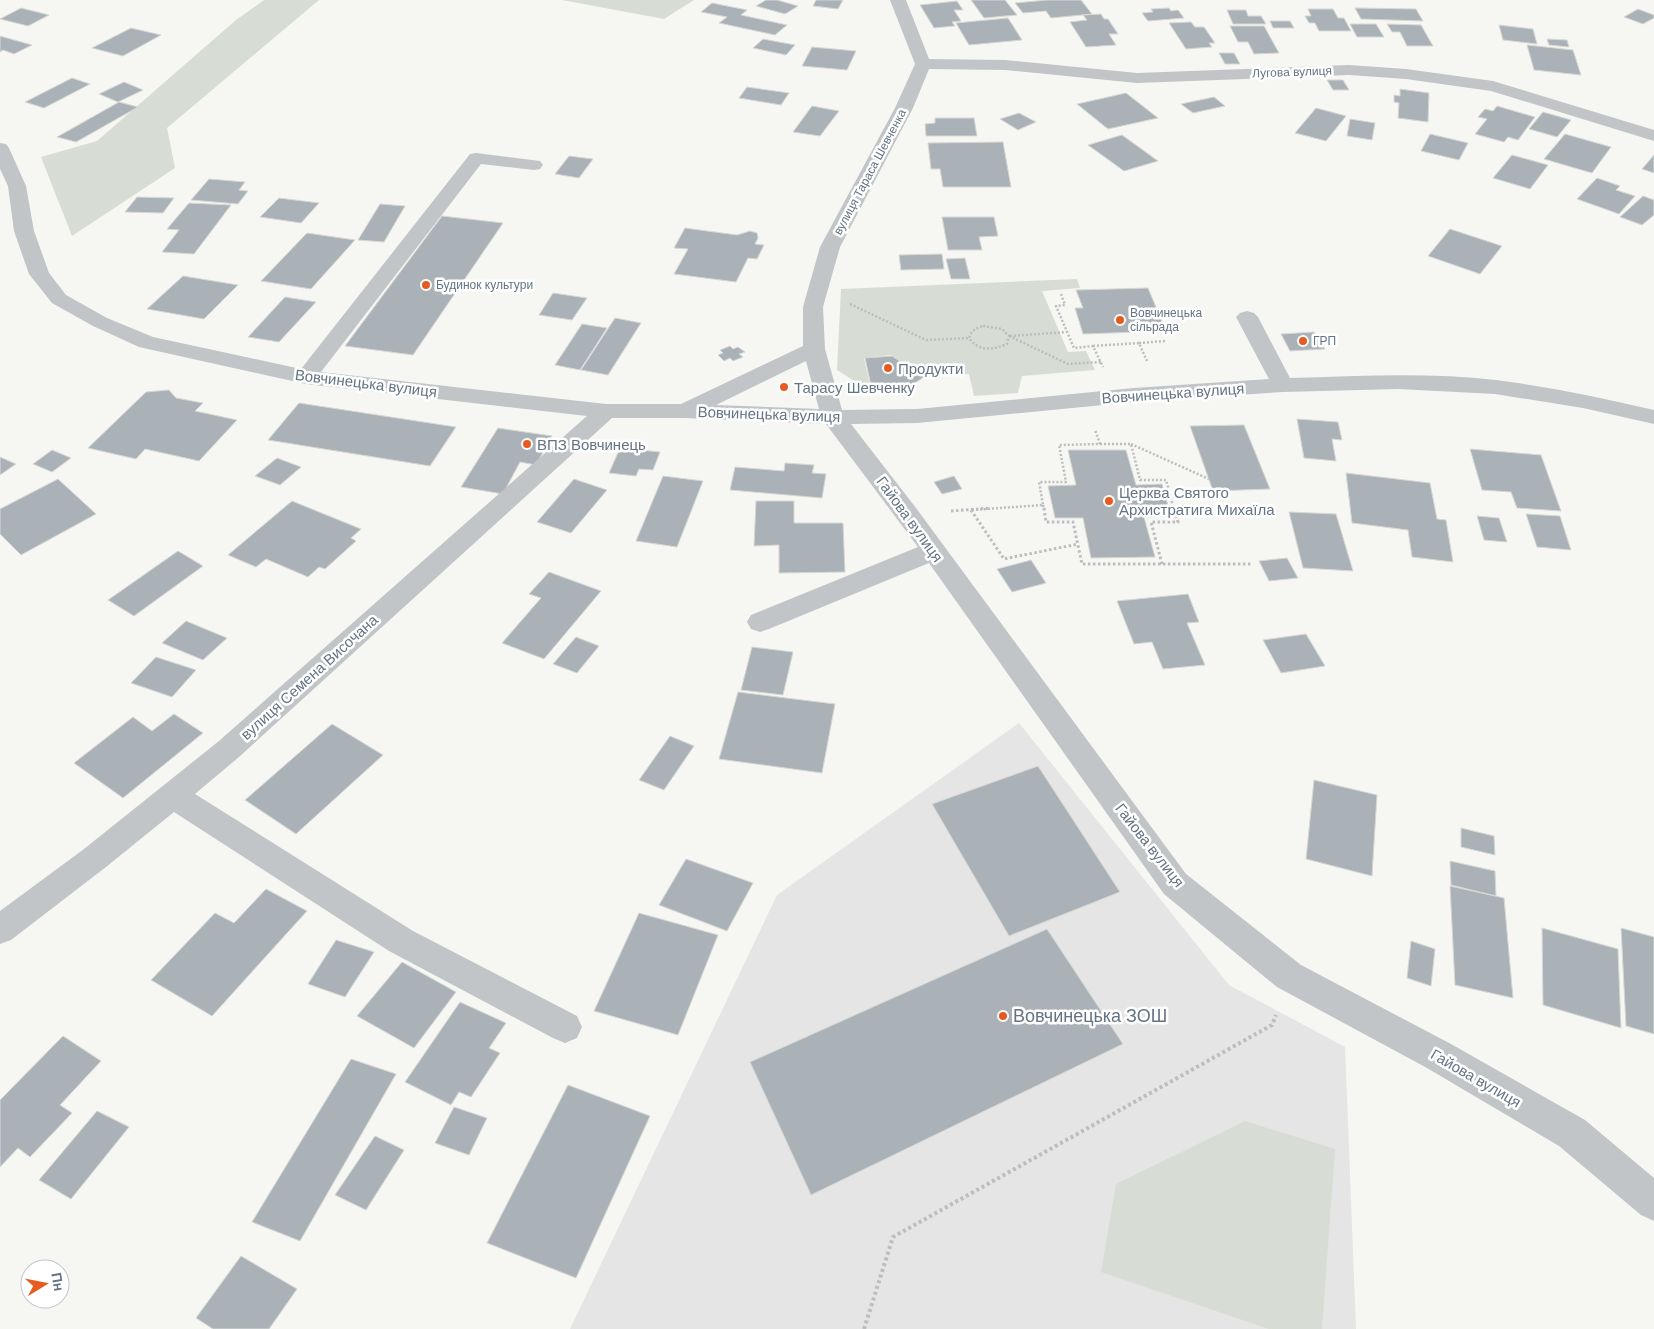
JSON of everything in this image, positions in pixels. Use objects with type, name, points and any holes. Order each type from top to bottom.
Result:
[{"type":"street","points":[[898,0],[923,64]]},
{"type":"street","name":"Лугова вулиця","points":[[923,64],[1005,65],[1137,78],[1349,70],[1406,74],[1493,86],[1654,136]]},
{"type":"street","name":"вулиця Тараса Шевченка","points":[[833,417],[814,349],[813,307],[830,247],[904,108],[923,64]]},
{"type":"street","name":"Вовчинецька вулиця","points":[[0,148],[17,186],[24,231],[39,274],[59,299],[100,322],[147,342],[306,378],[606,411],[685,411],[833,417],[917,416],[1134,395],[1283,385],[1398,382],[1495,386],[1583,401],[1654,417]]},
{"type":"street","points":[[306,378],[476,158],[534,164]]},
{"type":"street","points":[[1247,317],[1283,385]]},
{"type":"street","points":[[685,411],[814,349]]},
{"type":"street","name":"вулиця Семена Височана","points":[[0,930],[95,858],[243,736],[606,411]]},
{"type":"street","name":"Гайова вулиця","points":[[833,417],[908,514],[1175,884],[1289,976],[1439,1056],[1572,1133],[1654,1202]]},
{"type":"street","points":[[760,622],[933,551]]},
{"type":"street","points":[[172,795],[401,941],[565,1027]]},
{"type":"path","points":[[819,289],[926,340],[969,338]]},
{"type":"path","points":[[1061,294],[1065,305],[1056,306],[1074,348],[1165,341]]},
{"type":"path","points":[[969,338],[972,330],[989,326],[1002,329],[1010,336],[1068,364],[1101,362]]},
{"type":"path","points":[[1010,336],[1066,332]]},
{"type":"path","points":[[969,338],[974,345],[992,350],[1004,347],[1010,336]]},
{"type":"path","points":[[1138,343],[1162,394]]},
{"type":"path","points":[[1093,346],[1106,374],[1134,395]]},
{"type":"path","points":[[1086,400],[1100,444]]},
{"type":"path","points":[[1209,479],[1131,444],[1060,444],[1066,482],[1038,482],[1046,522],[1073,522],[1082,564],[1252,564]]},
{"type":"path","points":[[1131,444],[1140,480],[1166,480],[1178,522],[1151,522],[1162,564]]},
{"type":"path","points":[[908,514],[1043,505]]},
{"type":"path","points":[[971,510],[1004,559],[1078,544]]},
{"type":"path","points":[[864,1329],[893,1237],[1272,1025],[1289,976]]},
{"type":"shaded area","points":[[264,0],[319,0],[167,128],[175,168],[72,236],[41,157],[97,141],[236,20]]},
{"type":"shaded area","points":[[562,0],[694,0],[664,19]]},
{"type":"shaded area","points":[[1077,279],[1080,288],[1042,291],[1068,352],[1086,351],[1095,370],[1022,376],[1018,393],[974,396],[969,374],[924,376],[891,355],[864,358],[870,386],[864,387],[837,370],[841,289]]},
{"type":"shaded area","name":"Вовчинецька ЗОШ","points":[[1019,723],[1229,985],[1345,1047],[1356,1329],[570,1329],[777,895]]},
{"type":"shaded area","points":[[1245,1121],[1335,1149],[1322,1329],[1269,1329],[1101,1272],[1116,1184]]},
{"type":"building","points":[[766,0],[777,0],[798,6],[785,14],[756,6]]},
{"type":"building","points":[[816,0],[843,0],[838,9],[813,6]]},
{"type":"building","points":[[971,0],[1005,0],[1017,15],[984,18]]},
{"type":"building","points":[[1047,0],[1081,0],[1092,14],[1051,18],[1046,11],[1023,13],[1015,3]]},
{"type":"building","points":[[957,1],[963,10],[954,10],[961,21],[952,22],[955,26],[934,28],[920,5]]},
{"type":"building","points":[[712,3],[747,10],[741,15],[787,25],[775,35],[719,23],[727,17],[701,12]]},
{"type":"building","points":[[21,8],[49,15],[28,26],[0,19]]},
{"type":"building","points":[[1169,8],[1171,11],[1178,10],[1184,18],[1148,21],[1142,13],[1153,12],[1151,9]]},
{"type":"building","points":[[1355,8],[1416,9],[1423,21],[1361,19]]},
{"type":"building","points":[[1308,9],[1333,9],[1338,18],[1344,18],[1351,31],[1319,31],[1315,23],[1309,23],[1305,16],[1311,16]]},
{"type":"building","points":[[1638,9],[1654,15],[1654,18],[1643,24],[1624,17]]},
{"type":"building","points":[[1227,10],[1246,10],[1248,16],[1261,16],[1266,24],[1233,24]]},
{"type":"building","points":[[1101,14],[1104,19],[1108,19],[1118,34],[1109,34],[1116,45],[1086,47],[1070,22],[1087,20],[1083,15]]},
{"type":"building","points":[[1008,18],[1022,40],[969,45],[956,23]]},
{"type":"building","points":[[1270,21],[1290,21],[1294,28],[1273,28]]},
{"type":"building","points":[[1191,22],[1195,27],[1204,27],[1215,43],[1209,43],[1212,47],[1186,49],[1169,23]]},
{"type":"building","points":[[1350,24],[1376,24],[1384,37],[1357,37]]},
{"type":"building","points":[[1387,24],[1421,25],[1433,46],[1407,46],[1400,32],[1392,32]]},
{"type":"building","points":[[1499,25],[1533,29],[1537,44],[1503,40]]},
{"type":"building","points":[[1230,26],[1264,26],[1279,53],[1254,54],[1248,42],[1238,42]]},
{"type":"building","points":[[131,28],[161,35],[123,56],[92,48]]},
{"type":"building","points":[[0,36],[32,45],[14,54],[3,50],[0,52]]},
{"type":"building","points":[[763,39],[795,45],[786,55],[753,48]]},
{"type":"building","points":[[1547,39],[1567,40],[1569,47],[1549,45]]},
{"type":"building","points":[[1527,45],[1573,50],[1581,75],[1534,70]]},
{"type":"building","points":[[812,47],[856,51],[847,70],[802,66]]},
{"type":"building","points":[[1219,53],[1234,53],[1240,64],[1225,64]]},
{"type":"building","points":[[72,78],[90,84],[44,108],[25,102]]},
{"type":"building","points":[[1327,80],[1343,80],[1349,90],[1333,90]]},
{"type":"building","points":[[124,82],[143,90],[118,102],[99,94]]},
{"type":"building","points":[[747,87],[789,93],[781,105],[739,98]]},
{"type":"building","points":[[1400,89],[1429,93],[1428,122],[1398,118],[1399,103],[1394,102],[1394,95],[1400,96]]},
{"type":"building","points":[[1126,93],[1158,118],[1108,129],[1077,104]]},
{"type":"building","points":[[1214,97],[1225,106],[1193,113],[1181,104]]},
{"type":"building","points":[[119,102],[138,107],[76,142],[57,137]]},
{"type":"building","points":[[812,106],[839,111],[820,136],[793,132]]},
{"type":"building","points":[[1497,106],[1535,117],[1518,140],[1508,137],[1504,142],[1475,134],[1487,119],[1478,117],[1485,109],[1493,111]]},
{"type":"building","points":[[1316,108],[1346,116],[1326,141],[1295,133]]},
{"type":"building","points":[[1543,112],[1571,120],[1557,137],[1529,129]]},
{"type":"building","points":[[1019,113],[1036,122],[1018,130],[1000,119]]},
{"type":"building","points":[[935,118],[974,118],[977,136],[926,136],[925,124],[935,123]]},
{"type":"building","points":[[1350,119],[1375,123],[1372,140],[1347,136]]},
{"type":"building","points":[[1430,134],[1468,143],[1459,160],[1421,151]]},
{"type":"building","points":[[1565,134],[1611,147],[1592,173],[1544,159]]},
{"type":"building","points":[[1122,135],[1158,161],[1124,171],[1088,145]]},
{"type":"building","points":[[1003,142],[1011,187],[943,187],[940,169],[931,169],[928,143]]},
{"type":"building","points":[[1512,155],[1548,165],[1530,189],[1493,178]]},
{"type":"building","points":[[1654,155],[1654,173],[1642,169]]},
{"type":"building","points":[[569,156],[593,159],[579,178],[555,174]]},
{"type":"building","points":[[1597,178],[1620,186],[1616,190],[1635,196],[1619,214],[1577,199]]},
{"type":"building","points":[[209,179],[245,182],[239,190],[248,191],[238,204],[191,200]]},
{"type":"building","points":[[1643,196],[1654,200],[1654,215],[1642,225],[1620,217]]},
{"type":"building","points":[[137,197],[174,198],[163,213],[125,212]]},
{"type":"building","points":[[279,198],[319,203],[301,223],[260,217]]},
{"type":"building","points":[[189,203],[231,205],[194,254],[162,252],[179,230],[167,229]]},
{"type":"building","points":[[380,204],[405,206],[384,242],[358,240]]},
{"type":"building","name":"Будинок культури","points":[[442,216],[503,223],[413,355],[345,346]]},
{"type":"building","points":[[942,217],[994,217],[998,236],[979,237],[982,250],[948,250]]},
{"type":"building","points":[[685,228],[737,235],[750,231],[757,233],[758,238],[755,244],[764,245],[757,259],[748,258],[736,282],[674,274],[688,249],[674,248]]},
{"type":"building","points":[[1450,229],[1502,246],[1480,274],[1428,256]]},
{"type":"building","points":[[307,233],[355,240],[311,289],[261,281]]},
{"type":"building","points":[[942,254],[944,269],[901,270],[899,255]]},
{"type":"building","points":[[965,258],[970,279],[951,279],[946,259]]},
{"type":"building","points":[[183,276],[238,285],[204,319],[147,309]]},
{"type":"building","name":"Вовчинецька сільрада","points":[[1148,288],[1166,331],[1083,334],[1075,308],[1083,308],[1076,290]]},
{"type":"building","points":[[553,293],[587,298],[572,320],[539,315]]},
{"type":"building","points":[[285,297],[316,302],[279,342],[248,337]]},
{"type":"building","points":[[615,318],[641,323],[608,375],[581,370]]},
{"type":"building","points":[[582,324],[607,328],[580,370],[555,365]]},
{"type":"building","name":"ГРП","points":[[1314,332],[1325,349],[1290,351],[1281,334]]},
{"type":"building","points":[[730,346],[733,349],[738,347],[745,352],[739,354],[743,357],[733,361],[730,358],[724,361],[718,355],[723,353],[720,350]]},
{"type":"building","name":"Продукти","points":[[892,356],[924,377],[904,390],[883,392],[871,386],[865,358]]},
{"type":"building","points":[[169,390],[176,398],[203,403],[195,411],[237,420],[199,461],[145,449],[136,459],[88,448],[146,392]]},
{"type":"building","points":[[299,403],[456,427],[430,466],[268,440]]},
{"type":"building","points":[[1297,419],[1338,422],[1342,440],[1332,439],[1336,461],[1304,458]]},
{"type":"building","points":[[1244,425],[1270,489],[1213,491],[1190,426]]},
{"type":"building","points":[[498,428],[552,436],[536,465],[520,462],[503,494],[461,487]]},
{"type":"building","points":[[620,448],[660,452],[653,470],[639,469],[636,476],[609,473]]},
{"type":"building","points":[[1470,449],[1541,455],[1561,511],[1517,508],[1511,492],[1482,490]]},
{"type":"building","points":[[52,450],[71,458],[52,472],[33,464]]},
{"type":"building","name":"Церква Святого Архистратига Михаїла","points":[[1068,450],[1126,450],[1136,485],[1162,484],[1171,516],[1144,517],[1155,557],[1091,558],[1083,518],[1055,518],[1048,486],[1076,485]]},
{"type":"building","points":[[0,457],[16,464],[0,475]]},
{"type":"building","points":[[277,458],[301,467],[280,485],[255,476]]},
{"type":"building","points":[[785,463],[814,465],[812,473],[826,474],[822,498],[730,490],[735,467],[784,471]]},
{"type":"building","points":[[1346,473],[1430,483],[1437,519],[1446,520],[1453,562],[1412,557],[1408,530],[1352,523]]},
{"type":"building","points":[[663,476],[703,481],[677,547],[636,541]]},
{"type":"building","points":[[954,476],[962,489],[942,494],[934,482]]},
{"type":"building","points":[[58,479],[96,514],[21,555],[0,534],[0,509]]},
{"type":"building","points":[[574,479],[607,490],[571,533],[537,522]]},
{"type":"building","points":[[292,501],[361,529],[351,538],[356,541],[325,569],[319,567],[308,577],[266,559],[256,567],[228,555]]},
{"type":"building","points":[[756,501],[794,501],[794,523],[843,523],[845,572],[779,573],[779,545],[754,546]]},
{"type":"building","points":[[1289,512],[1336,514],[1353,571],[1303,568]]},
{"type":"building","points":[[1526,514],[1560,516],[1571,550],[1537,547]]},
{"type":"building","points":[[1477,516],[1499,518],[1507,542],[1484,540]]},
{"type":"building","points":[[178,551],[203,566],[134,616],[108,600]]},
{"type":"building","points":[[1287,558],[1298,578],[1269,581],[1259,561]]},
{"type":"building","points":[[1031,560],[1046,583],[1012,592],[997,569]]},
{"type":"building","points":[[549,572],[601,591],[544,659],[502,643],[541,598],[529,594]]},
{"type":"building","points":[[1188,594],[1199,622],[1187,623],[1205,665],[1163,669],[1152,642],[1134,644],[1117,601]]},
{"type":"building","points":[[186,621],[227,638],[203,660],[162,643]]},
{"type":"building","points":[[1306,634],[1325,666],[1281,673],[1263,640]]},
{"type":"building","points":[[576,637],[599,646],[577,673],[553,664]]},
{"type":"building","points":[[752,647],[793,652],[783,695],[741,690]]},
{"type":"building","points":[[156,657],[196,670],[172,697],[131,683]]},
{"type":"building","points":[[738,692],[835,704],[822,773],[719,759]]},
{"type":"building","points":[[174,714],[203,733],[123,798],[74,763],[133,717],[152,731]]},
{"type":"building","points":[[332,724],[383,755],[296,834],[245,800]]},
{"type":"building","points":[[670,736],[694,746],[664,790],[639,780]]},
{"type":"building","points":[[1038,766],[1120,892],[1009,936],[932,804]]},
{"type":"building","points":[[1314,780],[1377,795],[1372,876],[1306,859]]},
{"type":"building","points":[[1461,828],[1494,836],[1495,855],[1461,847]]},
{"type":"building","points":[[686,859],[753,883],[727,931],[659,905]]},
{"type":"building","points":[[1450,861],[1495,871],[1496,896],[1451,885]]},
{"type":"building","points":[[1450,886],[1504,898],[1513,998],[1455,985]]},
{"type":"building","points":[[266,889],[307,911],[212,1016],[151,980],[215,913],[234,923]]},
{"type":"building","points":[[639,913],[718,935],[678,1035],[594,1011]]},
{"type":"building","points":[[1542,928],[1618,949],[1621,1028],[1543,1005]]},
{"type":"building","points":[[1621,928],[1654,937],[1654,1034],[1626,1026]]},
{"type":"building","points":[[1047,929],[1123,1044],[811,1195],[750,1062]]},
{"type":"building","points":[[336,940],[374,952],[345,997],[308,984]]},
{"type":"building","points":[[1411,941],[1435,949],[1431,986],[1407,978]]},
{"type":"building","points":[[402,962],[456,992],[414,1048],[357,1016]]},
{"type":"building","points":[[460,1002],[506,1023],[489,1048],[500,1053],[471,1097],[459,1092],[451,1105],[405,1082]]},
{"type":"building","points":[[63,1036],[101,1061],[60,1105],[72,1113],[30,1157],[18,1148],[0,1167],[0,1100]]},
{"type":"building","points":[[351,1059],[396,1074],[300,1241],[252,1222]]},
{"type":"building","points":[[568,1085],[650,1116],[576,1278],[487,1243]]},
{"type":"building","points":[[454,1107],[487,1118],[469,1155],[435,1143]]},
{"type":"building","points":[[97,1111],[129,1127],[71,1199],[39,1180]]},
{"type":"building","points":[[375,1136],[404,1150],[366,1210],[335,1195]]},
{"type":"building","points":[[241,1256],[297,1289],[269,1329],[213,1329],[196,1318]]},
{"type":"place","name":"Будинок культури","points":[[426,285]]},
{"type":"place","name":"Вовчинецька сільрада","points":[[1120,320]]},
{"type":"place","name":"ГРП","points":[[1303,341]]},
{"type":"place","name":"Продукти","points":[[888,368]]},
{"type":"place","name":"Тарасу Шевченку","points":[[784,387]]},
{"type":"place","name":"ВПЗ Вовчинець","points":[[527,444]]},
{"type":"place","name":"Церква Святого Архистратига Михаїла","points":[[1109,501]]},
{"type":"place","name":"Вовчинецька ЗОШ","points":[[1003,1016]]}]
